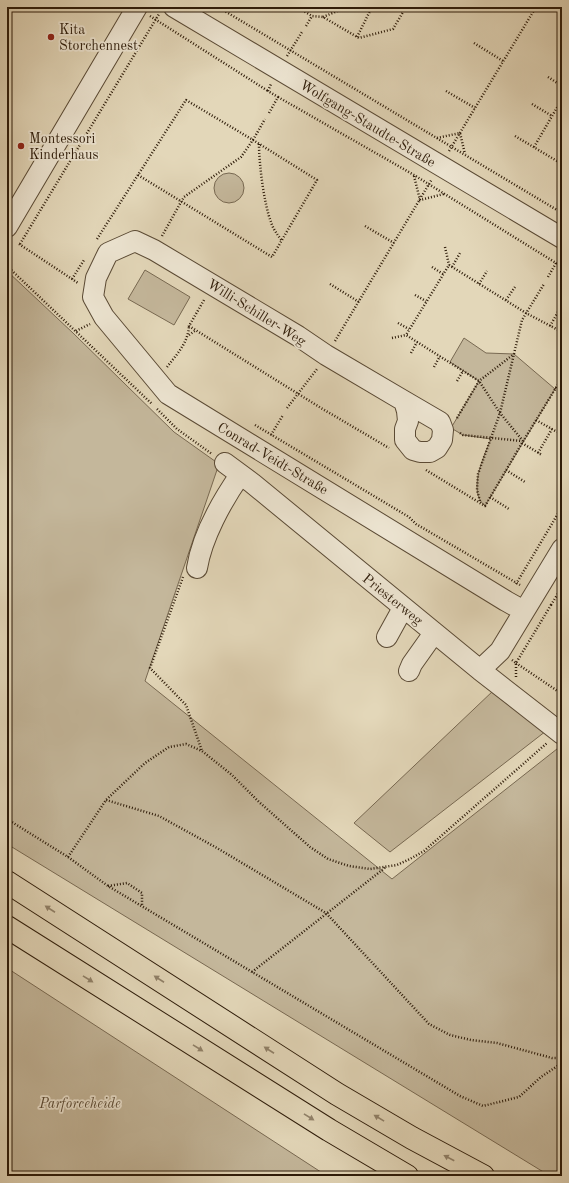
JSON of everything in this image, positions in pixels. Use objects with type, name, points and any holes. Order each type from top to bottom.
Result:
[{"type":"highway","points":[[7,882],[337,1094],[412,1138],[483,1176]]},
{"type":"highway","points":[[7,927],[329,1130],[407,1176]]},
{"type":"street","points":[[10,234],[137,7]]},
{"type":"street","name":"Wolfgang-Staudte-Straße","points":[[167,10],[440,166],[562,238]]},
{"type":"street","name":"Willi-Schiller-Weg","points":[[102,247],[135,241],[154,250],[326,355],[446,425]]},
{"type":"street","points":[[94,294],[102,247]]},
{"type":"street","name":"Conrad-Veidt-Straße","points":[[94,294],[93,297],[104,317],[168,394],[524,611]]},
{"type":"street","points":[[404,401],[408,421],[405,429],[405,440],[410,454],[430,452],[437,448],[442,440],[443,430],[446,425]]},
{"type":"street","name":"Priesterweg","points":[[225,463],[480,670],[557,730]]},
{"type":"street","points":[[191,571],[222,503],[240,475]]},
{"type":"street","points":[[480,670],[500,651],[562,549]]},
{"type":"street","points":[[387,637],[403,608]]},
{"type":"street","points":[[409,671],[412,664],[434,633]]},
{"type":"path","points":[[137,7],[268,91]]},
{"type":"path","points":[[218,7],[562,213]]},
{"type":"path","points":[[297,7],[312,16],[323,17],[359,38],[393,29],[406,7]]},
{"type":"path","points":[[323,17],[347,7]]},
{"type":"path","points":[[356,37],[372,7]]},
{"type":"path","points":[[287,408],[322,363],[536,7]]},
{"type":"path","points":[[20,244],[156,20],[167,10]]},
{"type":"path","points":[[306,26],[312,16]]},
{"type":"path","points":[[474,43],[503,61]]},
{"type":"path","points":[[548,77],[562,86]]},
{"type":"path","points":[[446,91],[475,108]]},
{"type":"path","points":[[278,97],[414,175],[562,267]]},
{"type":"path","points":[[534,147],[562,99]]},
{"type":"path","points":[[102,247],[138,175],[186,100],[317,180],[272,257],[138,175]]},
{"type":"path","points":[[532,104],[552,116]]},
{"type":"path","points":[[154,250],[184,197],[241,157],[265,119]]},
{"type":"path","points":[[437,138],[460,133]]},
{"type":"path","points":[[460,133],[465,155]]},
{"type":"path","points":[[515,136],[562,164]]},
{"type":"path","points":[[259,144],[263,182],[269,214],[275,232],[282,240]]},
{"type":"path","points":[[414,175],[420,200]]},
{"type":"path","points":[[420,200],[444,194]]},
{"type":"path","points":[[365,226],[394,243]]},
{"type":"path","points":[[10,234],[20,244],[94,294]]},
{"type":"path","points":[[445,247],[449,265],[526,313],[562,332]]},
{"type":"path","points":[[452,267],[460,253]]},
{"type":"path","points":[[72,279],[84,260]]},
{"type":"path","points":[[548,277],[556,263]]},
{"type":"path","points":[[406,335],[449,265]]},
{"type":"path","points":[[7,266],[178,429],[225,463]]},
{"type":"path","points":[[432,267],[443,274]]},
{"type":"path","points":[[479,284],[487,271]]},
{"type":"path","points":[[330,284],[359,302]]},
{"type":"path","points":[[480,502],[477,490],[478,474],[500,413],[522,320],[544,284]]},
{"type":"path","points":[[172,373],[167,367],[181,349],[188,335],[189,326],[213,285]]},
{"type":"path","points":[[506,300],[515,287]]},
{"type":"path","points":[[415,295],[426,301]]},
{"type":"path","points":[[550,326],[558,312]]},
{"type":"path","points":[[398,323],[409,329]]},
{"type":"path","points":[[189,326],[298,394],[410,454],[485,506],[522,442],[562,378]]},
{"type":"path","points":[[188,335],[196,330]]},
{"type":"path","points":[[392,338],[406,335],[480,381],[500,413],[522,442],[542,455]]},
{"type":"path","points":[[411,353],[417,342]]},
{"type":"path","points":[[514,354],[480,381],[446,425],[463,435],[522,442]]},
{"type":"path","points":[[434,367],[440,356]]},
{"type":"path","points":[[457,381],[463,371]]},
{"type":"path","points":[[555,388],[562,392]]},
{"type":"path","points":[[536,420],[557,432]]},
{"type":"path","points":[[251,423],[516,583]]},
{"type":"path","points":[[538,453],[552,429]]},
{"type":"path","points":[[506,470],[525,482]]},
{"type":"path","points":[[490,497],[509,509]]},
{"type":"path","points":[[506,601],[562,507]]},
{"type":"path","points":[[191,571],[150,668],[186,705],[202,751]]},
{"type":"path","points":[[551,605],[562,587]]},
{"type":"path","points":[[516,663],[562,694]]},
{"type":"path","points":[[68,857],[106,800],[145,763],[169,747],[186,744],[202,751],[232,775],[259,802],[310,847],[328,859],[349,866],[370,869],[386,867],[410,859],[424,851],[547,744],[557,730]]},
{"type":"path","points":[[106,800],[159,816],[217,848],[326,913],[430,1024],[450,1035],[471,1040],[497,1043],[552,1058],[562,1058]]},
{"type":"path","points":[[7,819],[68,857],[108,886],[460,1096],[483,1106],[519,1097],[541,1077],[562,1063]]},
{"type":"path","points":[[252,972],[386,867]]},
{"type":"path","points":[[108,886],[127,883],[142,893],[142,906]]},
{"type":"green space","points":[[229,173],[240,177],[244,188],[240,199],[229,203],[218,199],[214,188],[218,177]]},
{"type":"green space","points":[[145,270],[190,297],[174,325],[128,299]]},
{"type":"green space","points":[[7,271],[174,432],[219,464],[145,681],[392,879],[562,745],[562,1176],[550,1176],[7,844]]},
{"type":"green space","points":[[464,338],[486,353],[514,354],[555,389],[485,506],[480,500],[477,492],[477,483],[481,464],[491,439],[463,435],[451,428],[479,381],[450,362]]},
{"type":"green space","points":[[494,690],[546,731],[390,852],[354,823]]},
{"type":"green space","name":"Parforceheide","points":[[7,968],[327,1176],[7,1176]]},
{"type":"place","name":"Kita Storchennest","points":[[51,37]]},
{"type":"place","name":"Montessori Kinderhaus","points":[[21,146]]}]
